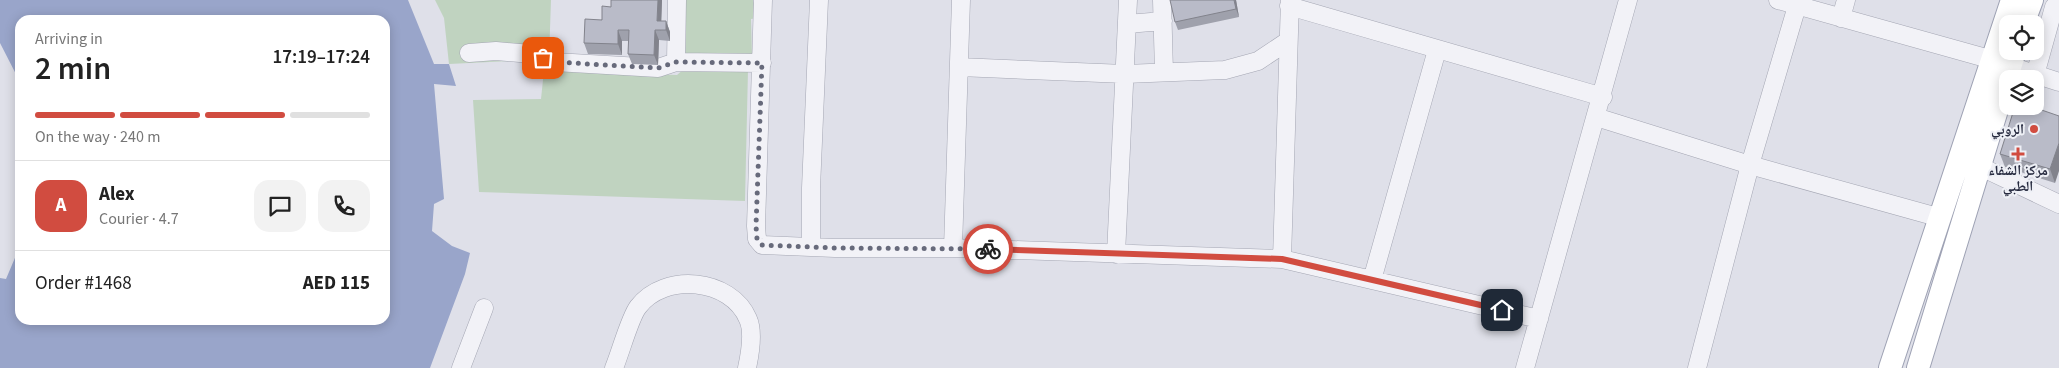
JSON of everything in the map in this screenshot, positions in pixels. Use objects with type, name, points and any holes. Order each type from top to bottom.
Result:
[{"type":"main road","points":[[2010,15],[2012,0]]},
{"type":"main road","points":[[2026,15],[2032,0]]},
{"type":"main road","points":[[1918,368],[1979,166],[2006,60]]},
{"type":"main road","points":[[1890,368],[1941,218],[2006,60]]},
{"type":"street","points":[[676,62],[677,0]]},
{"type":"street","points":[[763,0],[756,226],[757,239],[762,245],[835,248],[953,248],[1282,259],[1539,319]]},
{"type":"street","points":[[811,246],[811,188],[819,0]]},
{"type":"street","points":[[953,248],[961,0]]},
{"type":"street","points":[[1116,254],[1128,0]]},
{"type":"street","points":[[1162,0],[1164,72]]},
{"type":"street","points":[[1525,368],[1628,0]]},
{"type":"street","points":[[1778,0],[1841,18],[1999,57]]},
{"type":"street","points":[[1841,18],[1846,0]]},
{"type":"street","points":[[2036,70],[2054,7],[2059,1]]},
{"type":"street","points":[[1282,259],[1290,3],[1437,50],[1602,97]]},
{"type":"street","points":[[1697,368],[1750,165],[1797,6]]},
{"type":"street","points":[[1127,24],[1162,21]]},
{"type":"street","points":[[959,67],[1125,74],[1224,70],[1245,66],[1258,61],[1288,41]]},
{"type":"street","points":[[1372,280],[1437,50]]},
{"type":"street","points":[[469,53],[496,51],[531,54],[555,62],[658,68],[676,62],[762,63]]},
{"type":"street","points":[[2008,60],[2027,70]]},
{"type":"street","points":[[2044,77],[2059,82]]},
{"type":"street","points":[[1596,117],[1750,165],[1941,218]]},
{"type":"street","points":[[1979,166],[2059,204]]},
{"type":"street","points":[[614,368],[637,308],[654,292],[670,286],[687,283],[703,286],[731,297],[741,307],[749,320],[750,341],[747,368]]},
{"type":"street","points":[[461,368],[484,308]]},
{"type":"green space","points":[[435,0],[551,0],[549,59],[449,64],[444,18]]},
{"type":"green space","points":[[673,0],[753,0],[758,18],[751,19],[752,55],[682,53]]},
{"type":"green space","points":[[685,68],[748,70],[745,201],[479,192],[473,100],[541,99],[544,70],[677,75]]},
{"type":"water","points":[[0,0],[408,0],[434,64],[449,64],[456,86],[434,84],[444,199],[434,204],[432,231],[452,246],[470,253],[465,274],[430,368],[0,368],[0,278],[6,279],[15,258],[15,325],[390,325],[390,15],[15,15],[15,72],[0,43]]},
{"type":"building","points":[[611,0],[658,0],[657,21],[666,21],[666,30],[655,30],[654,55],[628,54],[629,30],[618,30],[618,44],[584,43],[585,19],[602,20],[602,6],[611,7]]},
{"type":"building","points":[[1170,0],[1234,0],[1236,9],[1175,22]]},
{"type":"building","points":[[2044,111],[2059,116],[2059,143],[2050,169],[2000,154],[2012,115],[2044,115]]},
{"type":"way so far","points":[[543,58],[555,62],[658,68],[676,62],[762,63],[756,226],[757,239],[762,245],[835,248],[988,249]]},
{"type":"place","name":"الروبي","points":[[2034,129]]},
{"type":"place","name":"مركز الشفاء الطبي","points":[[2018,154]]},
{"type":"route","points":[[988,249],[1282,259],[1502,310]]}]
